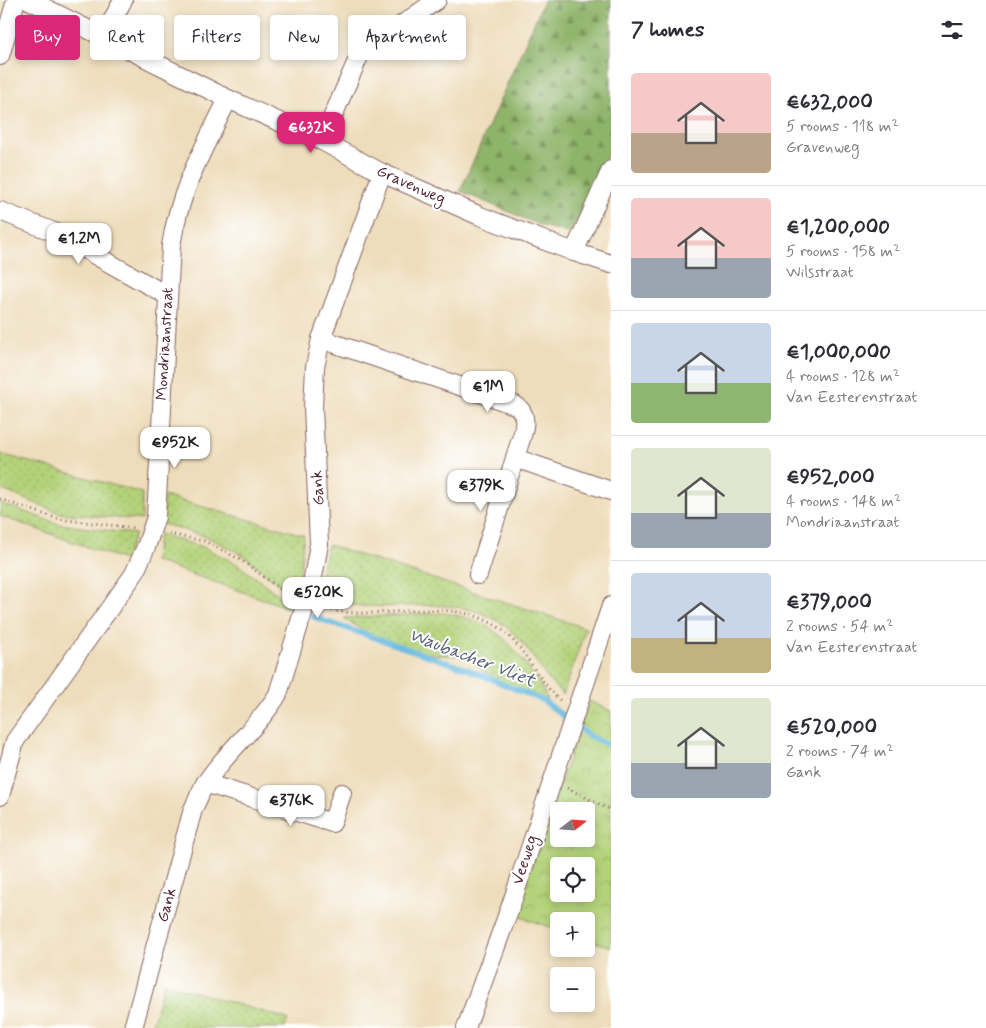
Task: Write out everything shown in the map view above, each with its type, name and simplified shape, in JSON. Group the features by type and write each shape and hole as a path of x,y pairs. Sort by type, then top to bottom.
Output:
{"street":[{"path":"0,56 16,0"},
{"name":"Gravenweg","path":"29,0 90,29"},
{"path":"115,15 123,0"},
{"path":"322,141 360,54 437,0"},
{"name":"Gravenweg","path":"152,60 228,98 322,141 382,173 480,216 611,264"},
{"name":"Mondriaanstraat","path":"0,796 8,740 134,574 152,530 156,517 171,246 185,185 228,98"},
{"path":"574,252 611,170"},
{"name":"Gank","path":"134,1028 194,809 205,783 269,708 278,694 312,583 319,544 313,407 315,368 321,339 382,173"},
{"path":"0,211 54,232 168,296"},
{"path":"321,339 515,405 521,409 525,419 478,575"},
{"path":"514,458 611,491"},
{"name":"Veeweg","path":"466,1028 510,908 550,783 611,606"},
{"path":"205,783 332,823 342,793"}],"path":[{"path":"550,783 570,790 611,810"}],"green space":[{"path":"544,0 611,0 611,147 579,219 568,233 542,226 460,191"},
{"path":"1,454 142,493 142,520 60,513 0,489"},
{"path":"164,496 304,535 299,583 295,597 243,555 207,537 163,524"},
{"path":"0,503 59,524 135,534 124,560 0,516"},
{"path":"159,534 203,547 237,564 291,604 289,608 154,561"},
{"path":"328,545 586,628 563,695 513,632 485,614 465,608 445,606 361,606 340,603 315,593"},
{"path":"443,613 459,616 484,625 504,639 539,682 547,702 504,685 481,669 467,655 451,656 418,652 387,642 357,627 344,618"},
{"path":"589,701 611,711 611,947 595,942 595,912 550,912 550,927 514,915 550,812 550,848 595,848 595,802 554,802"},
{"path":"164,983 288,1019 285,1028 151,1028"}],"waterway":[{"name":"Waubacher Vliet","path":"313,617 467,669 544,701 589,736 611,746"}]}
